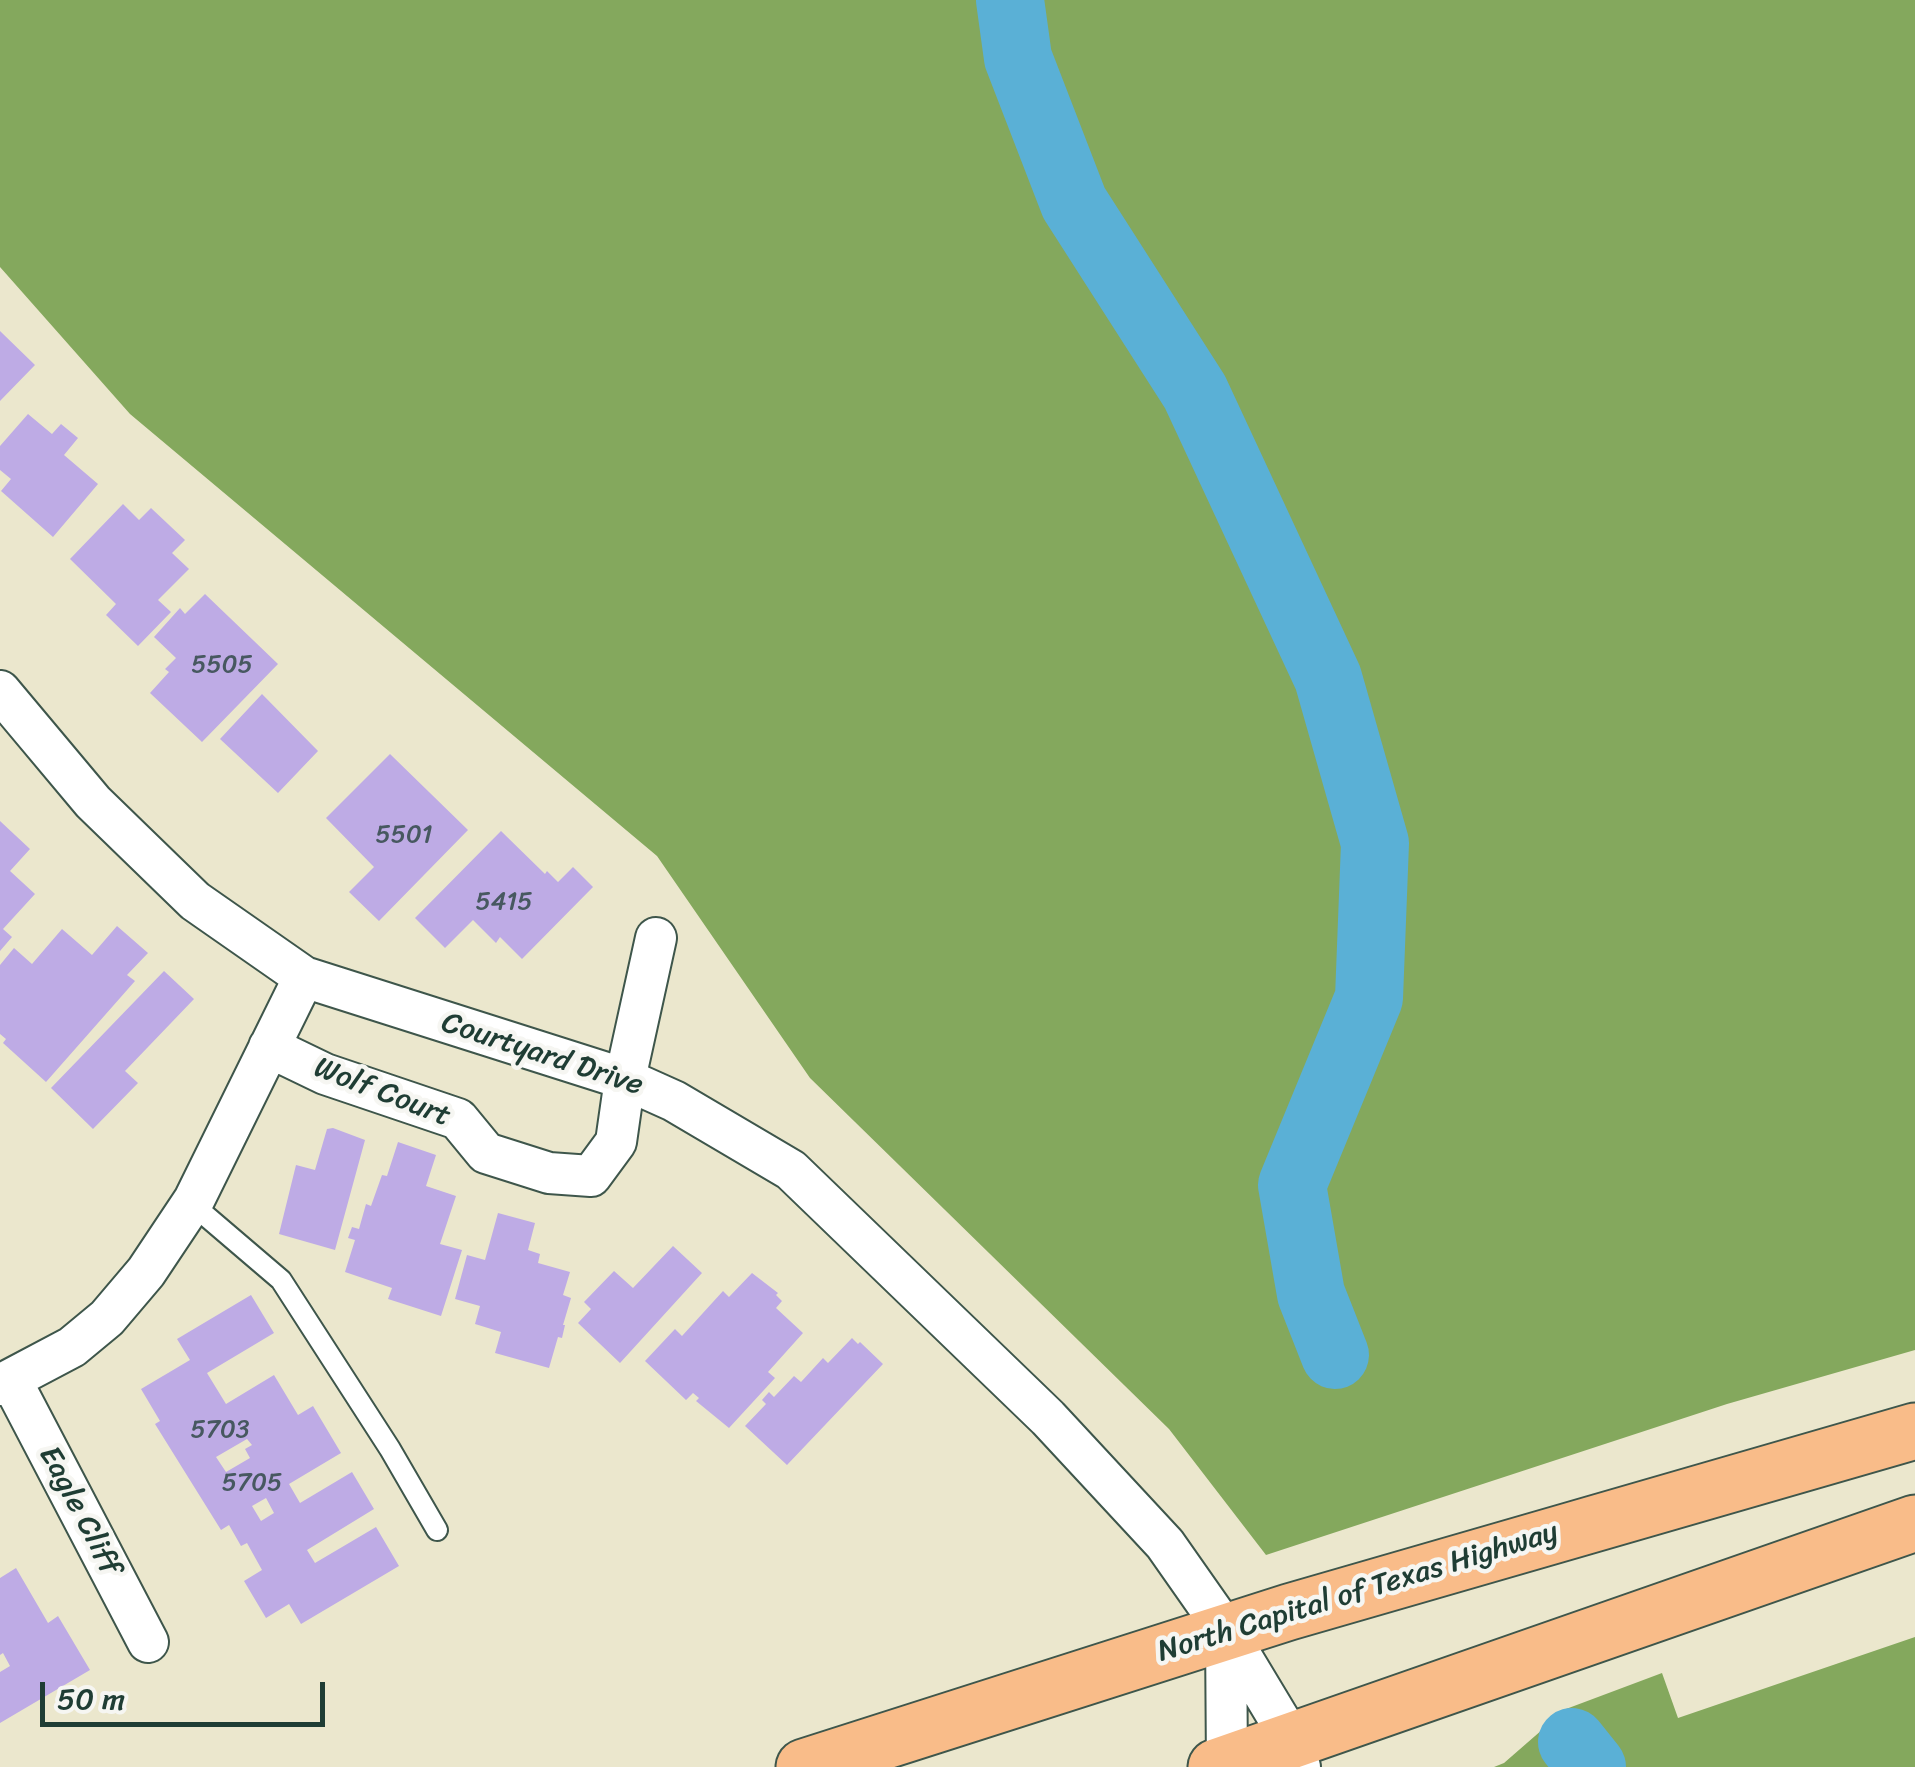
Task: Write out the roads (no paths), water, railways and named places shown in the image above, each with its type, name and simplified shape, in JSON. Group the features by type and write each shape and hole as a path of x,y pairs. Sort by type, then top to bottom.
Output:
{"highway":[{"name":"North Capital of Texas Highway","path":"804,1767 1226,1631 1915,1432"},
{"path":"1223,1766 1295,1753 1915,1523"}],"street":[{"name":"Courtyard Drive","path":"0,692 93,802 194,901 304,977 625,1078 688,1109 791,1170 1060,1431 1165,1544 1226,1631 1295,1753"},
{"name":"Wolf Court","path":"269,1047 325,1074 458,1119 486,1153 549,1173 591,1176 616,1142 625,1078 656,938"},
{"path":"6,1383 72,1347 107,1318 146,1272 192,1204 304,977"},
{"name":"Eagle Cliff","path":"6,1383 148,1642"},
{"path":"1223,1766 1226,1631"}],"lane":[{"path":"192,1204 281,1280 390,1449 436,1530"}],"waterway":[{"path":"1010,0 1018,58 1074,203 1195,392 1328,678 1375,843 1369,998 1292,1185 1311,1294 1335,1355"},
{"path":"1572,1742 1592,1767"}]}
